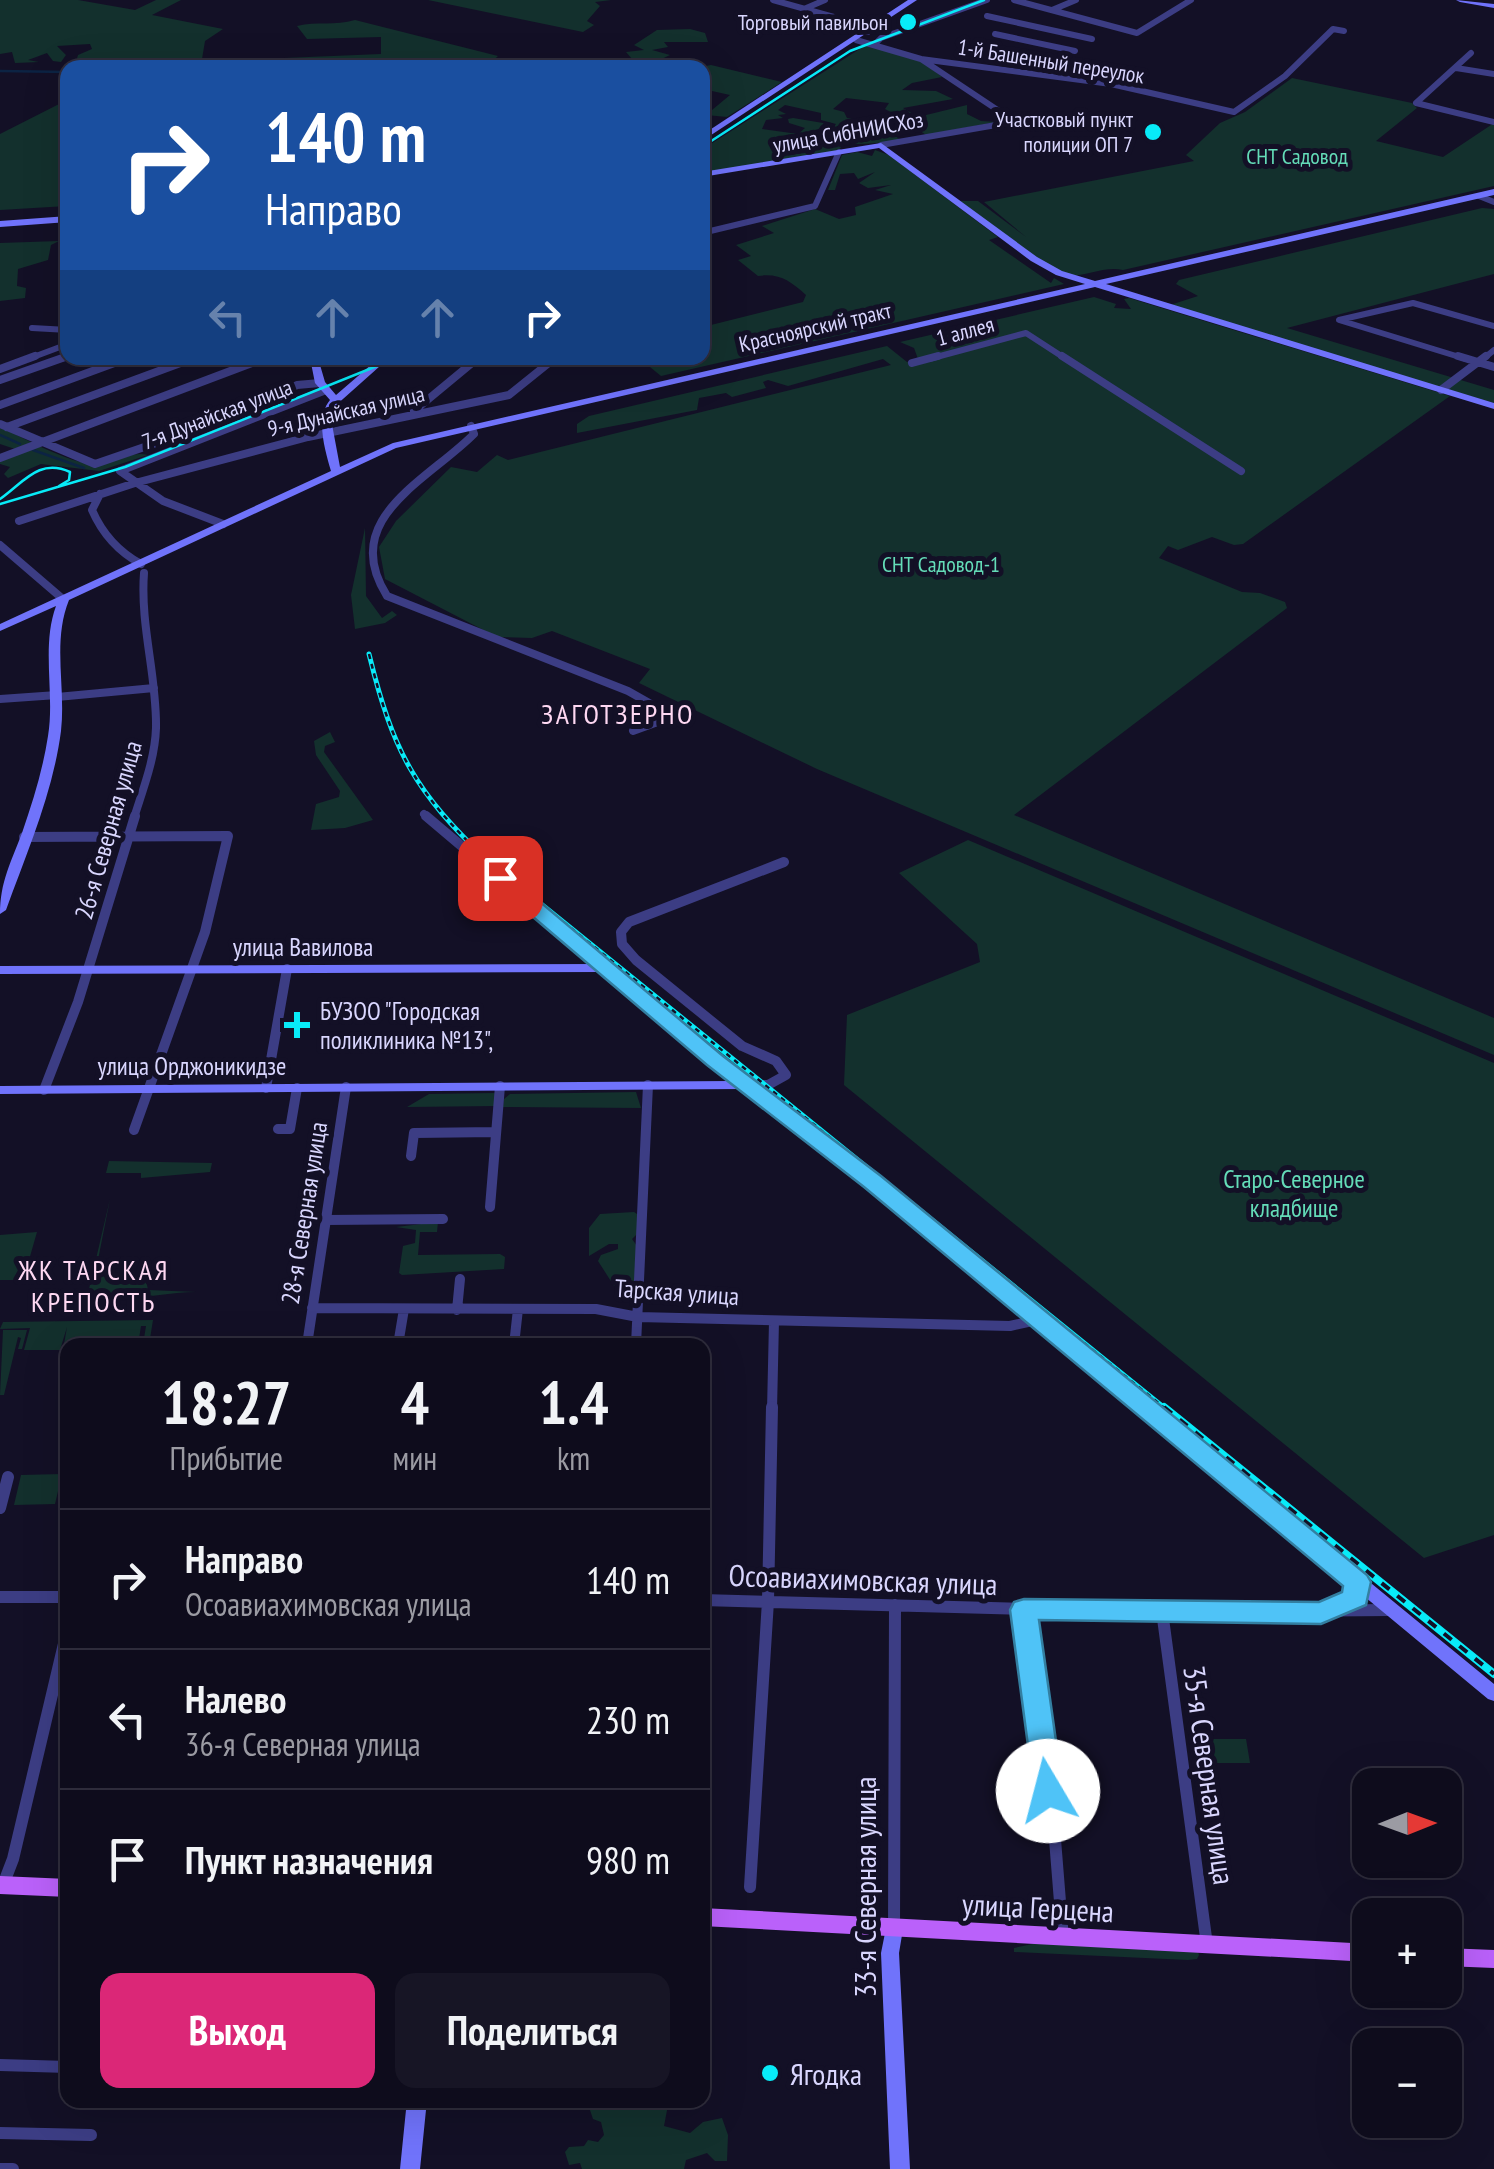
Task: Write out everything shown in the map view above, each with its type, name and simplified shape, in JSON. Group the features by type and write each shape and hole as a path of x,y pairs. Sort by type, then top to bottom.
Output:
{"main road":[{"path":"710,135 912,0"},
{"path":"1460,0 1494,6"},
{"path":"881,145 1034,260 1091,284 1494,406"},
{"name":"улица СибНИИСХоз","path":"710,174 881,145"},
{"name":"Красноярский тракт","path":"0,628 142,568 380,450 1494,192"},
{"path":"0,224 60,220"},
{"path":"317,365 326,391 335,469"},
{"path":"326,391 372,365"},
{"path":"332,448 344,455 380,450"},
{"path":"0,910 7,868 24,836 50,762 57,696 57,619 64,600"},
{"path":"606,968 745,1085 872,1181 1494,1694"},
{"name":"улица Вавилова","path":"0,970 606,968"},
{"name":"улица Орджоникидзе","path":"0,1090 745,1085"},
{"path":"1,1887 60,1888"},
{"name":"улица Герцена","path":"710,1918 1352,1952"},
{"name":"33-я Северная улица","path":"894,1929 890,1953 900,2169"},
{"path":"1462,1958 1494,1959"},
{"path":"410,2169 416,2108"}],"street":[{"path":"773,0 841,20 838,26 868,32"},
{"path":"803,10 825,0"},
{"path":"874,45 881,38 988,0"},
{"path":"1014,0 1137,33 1191,0"},
{"path":"1052,10 1076,0"},
{"path":"987,16 1092,39 1039,74"},
{"name":"1-й Башенный переулок","path":"921,59 1111,84 1234,112 1286,76 1333,29 1344,31"},
{"path":"995,34 1075,50"},
{"path":"856,40 921,59"},
{"path":"978,45 1056,62"},
{"path":"1471,53 1416,103 1494,122"},
{"name":"улица СибНИИСХоз","path":"881,145 1000,123 1000,111 921,59"},
{"path":"1456,68 1494,74"},
{"path":"710,231 814,206 838,152"},
{"path":"1478,196 1494,202"},
{"path":"1494,326 1414,303 1338,320 1494,366"},
{"path":"32,328 60,330"},
{"name":"1 аллея","path":"912,363 1026,333 1241,471"},
{"path":"0,369 60,347"},
{"path":"1440,390 1494,350"},
{"path":"0,380 60,359"},
{"path":"0,405 109,365"},
{"path":"3,425 174,365"},
{"path":"0,458 247,365"},
{"path":"413,412 470,365"},
{"name":"9-я Дунайская улица","path":"19,521 135,483 413,412 509,394 546,365"},
{"path":"3,425 95,464 172,441 249,411 297,385 326,391"},
{"name":"7-я Дунайская улица","path":"135,483 120,470 326,391"},
{"path":"471,426 474,434 376,526 368,555 378,586 387,596 628,691 665,712 662,722 632,731"},
{"path":"135,483 163,501 224,524"},
{"path":"100,494 92,510 94,519 122,554 142,568"},
{"path":"0,545 64,600"},
{"name":"26-я Северная улица","path":"44,1090 88,970 152,760 156,725 141,610 142,568"},
{"path":"0,699 154,688"},
{"path":"424,814 606,968"},
{"path":"24,836 228,836 205,932 134,1130"},
{"path":"745,1085 768,1085 786,1075 776,1061 742,1046 636,960 622,944 621,932 629,922 784,862"},
{"path":"266,1088 287,969"},
{"path":"490,1207 500,1086"},
{"path":"636,1338 648,1086"},
{"name":"28-я Северная улица","path":"308,1338 346,1087"},
{"path":"278,1129 290,1129 297,1088"},
{"path":"411,1156 414,1133 496,1132"},
{"path":"326,1220 443,1219"},
{"path":"457,1310 460,1280"},
{"name":"Тарская улица","path":"312,1308 596,1309 638,1317 1010,1326 1037,1320"},
{"path":"399,1338 404,1309"},
{"path":"515,1338 518,1309"},
{"path":"750,1887 768,1600 774,1321"},
{"path":"0,1508 8,1477"},
{"path":"1321,1613 1356,1598 1357,1582"},
{"path":"0,1596 60,1597"},
{"name":"Осоавиахимовская улица","path":"710,1600 1024,1610 1390,1610"},
{"name":"33-я Северная улица","path":"894,1929 895,1605"},
{"path":"1024,1610 1054,1827 1063,1938"},
{"name":"35-я Северная улица","path":"1162,1612 1206,1946"},
{"path":"1,1887 13,1859 60,1661"},
{"path":"0,2065 60,2067"},
{"path":"0,2133 90,2135"},
{"path":"0,2168 13,2169"}],"green space":[{"path":"0,0 78,0 135,10 156,0 181,0 152,15 223,29 205,41 202,59 206,60 77,60 78,55 92,49 90,44 57,46 66,55 60,62 53,61 47,53 28,60 39,62 15,63 12,52 0,54"},
{"path":"428,0 611,0 595,2 600,6 587,21 594,25 583,32"},
{"path":"355,20 498,56 494,60 235,60 381,54 381,37 307,39 297,26"},
{"path":"690,29 705,33 708,42 664,42 668,47 652,50 670,55 660,60 629,60 632,59 626,52 644,50 634,45 657,30"},
{"path":"866,45 923,61 942,77 912,83 902,90 936,91 953,99 903,108 915,115 904,115 904,119 885,109 889,103 846,98 833,109 844,112 847,118 883,125 900,140 832,143 841,147 838,151 710,172 710,145","holes":["785,105 821,113 821,120 836,124 827,136 811,131 826,127 823,123 793,118 788,119 789,123 805,128 798,134 762,129 766,120 783,118 778,115 786,114 778,110"]},
{"path":"710,65 782,82 727,117 710,115 730,95 710,91"},
{"name":"СНТ Садовод","path":"1292,78 1412,103 1417,108 1376,141 1443,157 1494,123 1494,186 1123,270 1071,276 1032,256 960,201 978,201 1026,237 984,202 1194,161 1186,155 1220,123 1245,112"},
{"path":"60,104 60,206 0,210 0,134"},
{"path":"967,105 967,114 981,121 996,122 926,135 908,122 920,122 914,118"},
{"path":"875,150 889,155 998,237 989,240 1051,283 1054,278 1064,284 710,365 710,325 803,302 806,295 779,277 758,276 738,260 751,256 736,245 774,233 762,226 815,209 839,219 856,215 855,207 893,194 875,190 891,185 868,188 859,183 875,172 858,179 854,173 840,174 835,190 828,190 842,155 857,152 872,156"},
{"path":"1482,208 1494,209 1494,274 1287,328 1494,390 1494,403 1167,306 1198,296 1176,284 1179,280"},
{"path":"59,241 51,245 48,260 18,269 17,286 26,288 25,298 0,301 0,243"},
{"name":"СНТ Садовод-1","path":"1094,297 1116,304 1114,308 1131,309 1124,299 1129,298 1450,396 1243,544 1212,537 1178,550 1168,546 1159,558 1242,592 1260,593 1285,602 1287,608 1014,815 1494,1018 1494,1055 817,769 639,683 650,669 552,631 532,638 497,637 385,579 379,547 396,521 451,467 477,472 497,455 508,460 891,365 883,359 788,386 768,380 763,382 766,388 732,397 726,393 699,398 697,410 577,433 577,424 589,416 887,346 907,362 918,359 914,348 900,342"},
{"path":"648,365 709,365 661,376"},
{"path":"0,427 87,463 148,455 99,471 41,464 8,478 4,474 10,467 0,464 0,459 18,450 0,444"},
{"path":"365,528 366,596 382,618 392,611 397,615 385,623 355,629 351,595"},
{"path":"330,732 335,742 325,746 324,752 373,820 345,828 311,830 316,804 339,797 340,791 316,755 314,741"},
{"name":"Старо-Северное кладбище","path":"968,840 1494,1063 1494,1535 1424,1558 844,1085 847,1015 980,962 977,944 899,873"},
{"path":"636,1092 641,1108 503,1107 510,1094"},
{"path":"497,1093 496,1106 407,1107 429,1094"},
{"path":"109,1161 212,1163 210,1172 141,1178 141,1173 106,1173"},
{"path":"110,1199 95,1275 145,1275 148,1290 196,1292 133,1298 124,1298 119,1293 80,1297 89,1289"},
{"path":"634,1212 640,1216 638,1233 632,1239 637,1246 634,1287 614,1286 598,1261 601,1255 618,1249 618,1244 609,1244 589,1256 589,1228 600,1214"},
{"path":"438,1222 437,1232 420,1232 418,1255 500,1254 505,1257 504,1269 399,1273 403,1246 415,1243 416,1230 396,1227"},
{"path":"37,1232 27,1267 20,1268 17,1280 0,1280 0,1235"},
{"path":"153,1320 150,1338 144,1338 146,1326 141,1326 139,1338 65,1338 67,1327 64,1338 60,1338 60,1350 24,1350 30,1328 0,1329 3,1322"},
{"path":"3,1330 27,1330 22,1349 18,1349 18,1337 4,1395 0,1395"},
{"path":"60,1474 55,1504 14,1505 21,1475"},
{"path":"1201,1739 1246,1739 1250,1763 1204,1763"},
{"path":"1037,1943 1199,1955 1188,1960 1014,1952 1014,1948"},
{"path":"667,2108 664,2126 690,2133 703,2122 722,2118 728,2135 727,2161 715,2161 707,2153 686,2160 684,2169 582,2169 580,2163 569,2165 565,2152 569,2147 584,2146 588,2140 598,2142 604,2135 601,2122 593,2119 590,2110"}],"waterway":[{"path":"0,71 60,72"},
{"path":"0,435 20,444"},
{"path":"33,450 84,468"}],"tram line":[{"path":"710,142 850,51 984,0"},
{"path":"0,504 125,467 380,365"},
{"path":"0,499 32,474 49,468 70,472 69,480 59,486"}],"railway":[{"path":"369,654 387,718 410,768 442,813 488,861 1167,1410"},
{"path":"1164,1407 1494,1674"}],"place":[{"name":"Торговый павильон","path":"908,22"},
{"name":"Участковый пункт полиции ОП 7","path":"1153,132"},
{"name":"БУЗОО \"Городская поликлиника №13\",","path":"297,1025"},
{"name":"Ягодка","path":"770,2073"}],"district":[{"name":"ЗАГОТЗЕРНО","path":"618,713"},
{"name":"ЖК ТАРСКАЯ КРЕПОСТЬ","path":"94,1285"}],"route":[{"path":"500,878 745,1085 778,1106 872,1181 1357,1582 1356,1598 1321,1613 1024,1610 1048,1791"}]}
